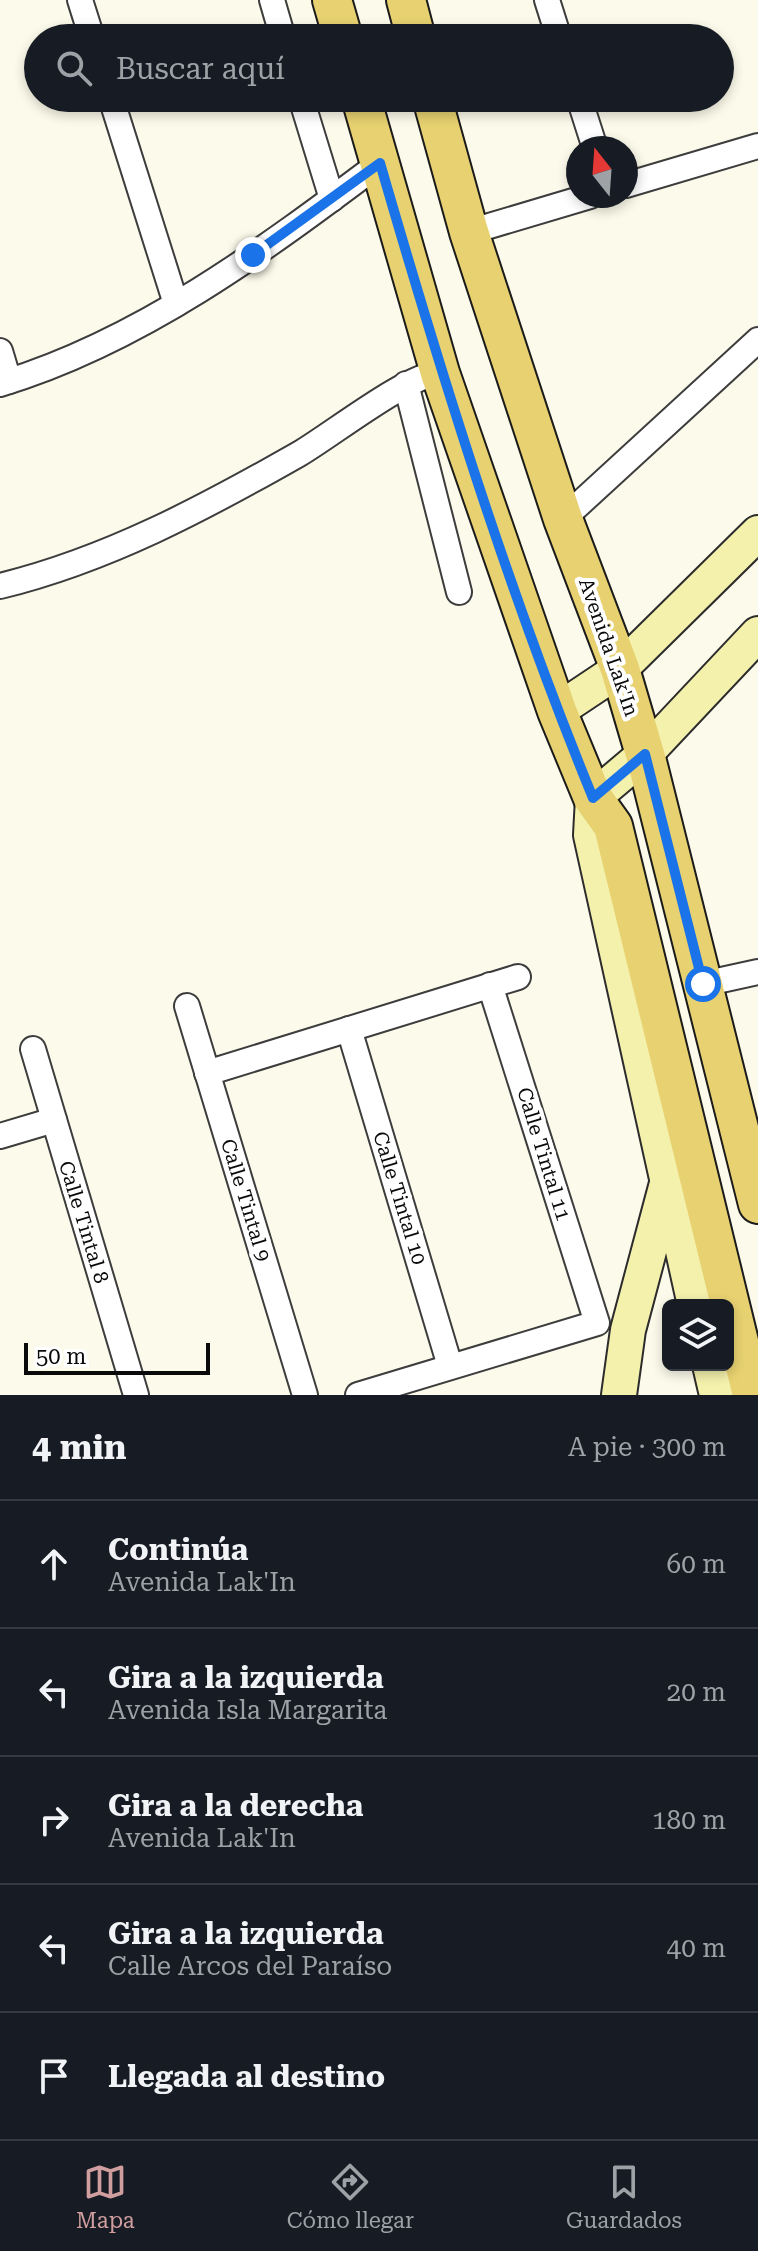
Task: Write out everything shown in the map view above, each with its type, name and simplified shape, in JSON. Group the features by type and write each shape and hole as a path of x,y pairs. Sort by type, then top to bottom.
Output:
{"main road":[{"path":"332,0 339,24"},
{"path":"406,0 412,24"},
{"path":"365,112 380,163 423,379 593,798 613,826 737,1356 752,1395"},
{"name":"Avenida Lak'In","path":"436,112 469,232 563,519 620,669 645,754 758,1204"}],"street":[{"path":"80,0 88,24"},
{"path":"272,0 279,24"},
{"path":"547,0 555,24"},
{"path":"115,112 176,304"},
{"path":"305,112 332,199"},
{"path":"583,112 591,136"},
{"path":"638,181 758,146"},
{"path":"0,351 5,383 96,345 176,304 380,163"},
{"path":"469,232 566,203"},
{"path":"563,519 758,340"},
{"path":"0,586 35,578 127,543 192,513 302,452 423,379 459,592"},
{"path":"557,711 620,669 758,533"},
{"path":"694,1299 666,1187 591,835 593,798 645,754 758,634"},
{"path":"703,984 758,972"},
{"path":"207,1073 518,977"},
{"name":"Calle Tintal 11","path":"450,1366 597,1323 490,985"},
{"name":"Calle Tintal 9","path":"187,1006 305,1395"},
{"name":"Calle Tintal 10","path":"349,1029 450,1366"},
{"name":"Calle Tintal 8","path":"33,1049 136,1395"},
{"path":"0,1136 54,1120"},
{"path":"619,1395 628,1330 666,1187"},
{"path":"717,1395 737,1356"},
{"path":"358,1395 450,1366"}],"route":[{"path":"253,255 380,163 440,373 557,711 593,798 645,754 703,984"}]}
